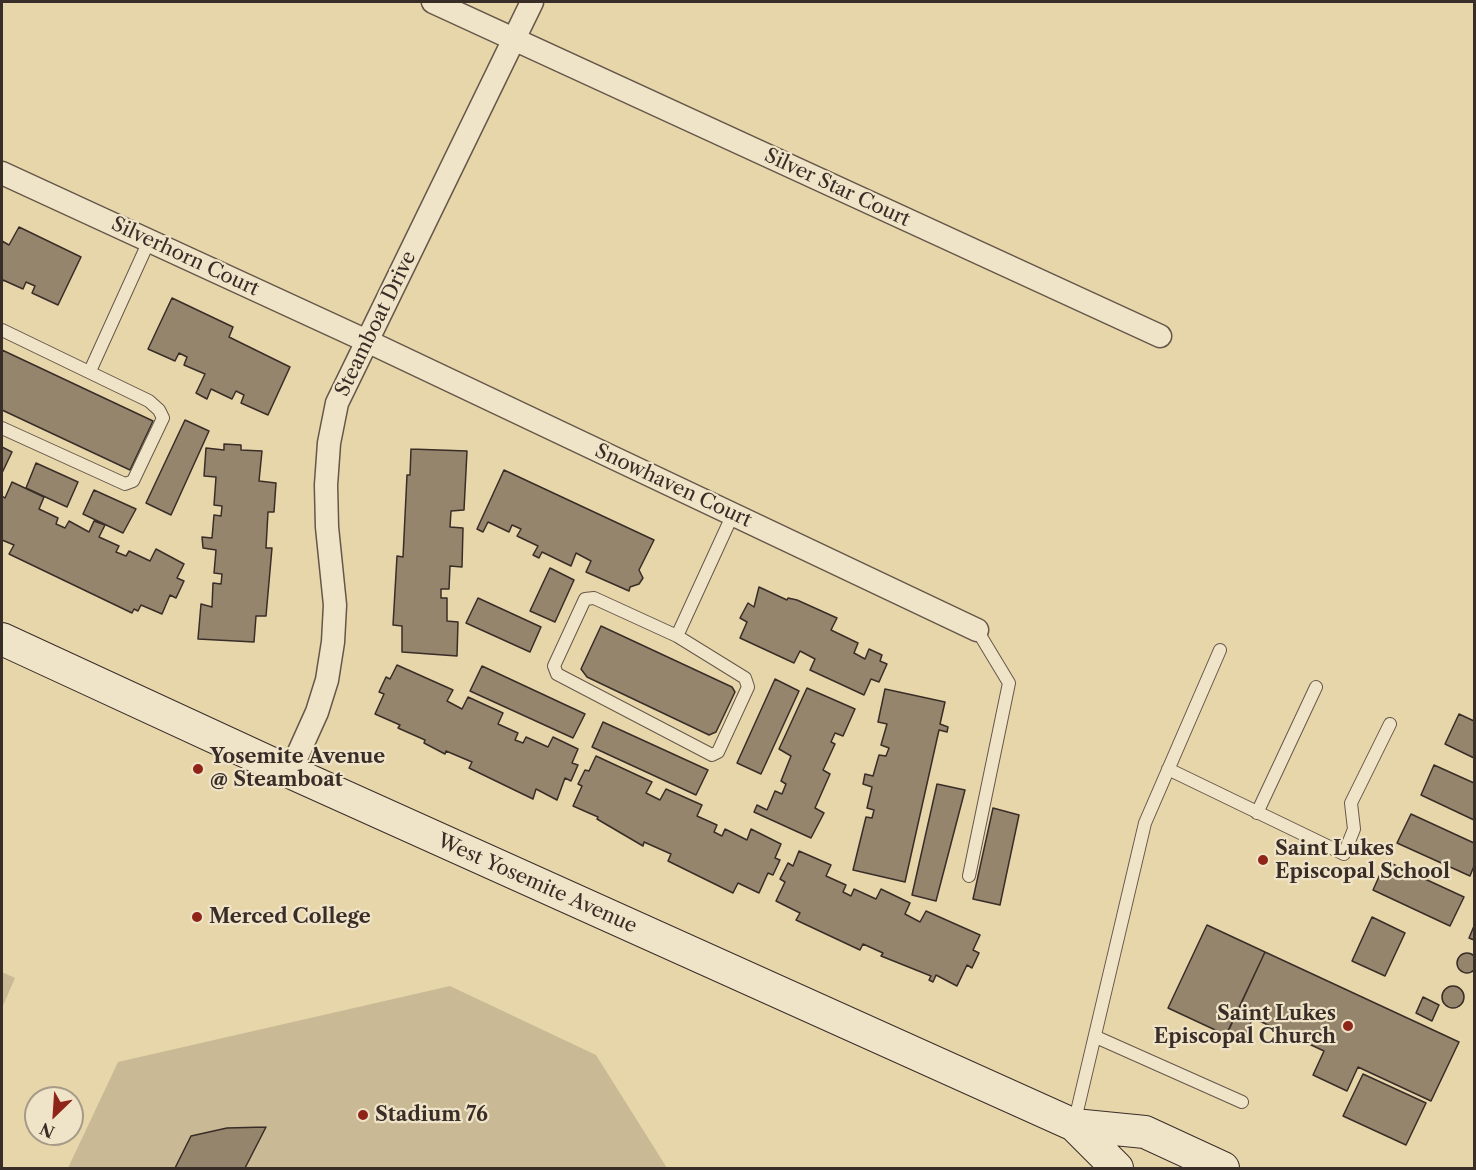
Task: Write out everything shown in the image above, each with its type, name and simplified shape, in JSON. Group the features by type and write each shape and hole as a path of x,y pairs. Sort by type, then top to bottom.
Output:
{"main road":[{"name":"West Yosemite Avenue","path":"2,639 290,772 1074,1125 1145,1132 1223,1168"},
{"name":"West Yosemite Avenue","path":"1074,1125 1118,1168"}],"street":[{"name":"Silver Star Court","path":"433,2 1160,336"},
{"name":"Steamboat Drive","path":"290,772 327,680 333,642 336,605 326,496 329,443 337,403 352,370 369,342 532,2"},
{"name":"Silverhorn Court","path":"2,173 369,342"},
{"name":"Snowhaven Court","path":"369,342 977,630"}],"lane":[{"path":"90,371 149,241"},
{"path":"2,330 148,401 159,410 163,418 134,481 125,484 2,428"},
{"path":"677,636 733,514"},
{"path":"585,598 594,598 677,636 745,678 748,687 718,752 712,755 557,674 554,666 585,598"},
{"path":"969,876 1009,683 977,630"},
{"path":"1074,1125 1145,823 1220,650"},
{"path":"1257,813 1316,687"},
{"path":"1168,769 1344,854 1354,829 1351,803 1390,724"},
{"path":"1096,1037 1242,1102"}],"shaded area":[{"path":"2,972 15,978 2,1008"},
{"name":"Stadium 76","path":"450,986 596,1055 667,1168 68,1168 78,1146 84,1146 84,1134 118,1062"}],"building":[{"path":"19,227 81,257 58,305 32,293 35,286 26,282 23,289 3,280 2,283 2,241 9,245"},
{"path":"172,298 233,327 229,337 290,367 268,415 241,403 244,395 236,391 232,399 211,389 207,399 196,393 205,374 184,365 187,357 179,353 175,361 148,349"},
{"path":"2,350 153,421 130,470 2,410"},
{"path":"185,420 209,431 171,515 146,503"},
{"path":"224,444 241,445 241,450 262,451 259,481 276,483 274,512 268,512 266,548 272,548 266,616 256,616 254,642 198,639 201,604 212,607 213,583 221,584 222,574 214,573 216,550 203,548 202,537 212,538 214,515 221,516 222,506 214,505 216,477 204,476 206,448 224,450"},
{"path":"2,447 12,452 2,473"},
{"path":"411,449 467,451 464,510 451,511 450,527 463,528 462,567 450,566 449,589 441,589 441,598 447,598 447,621 458,622 457,656 402,652 402,626 393,625 397,556 403,557 407,475 410,475"},
{"path":"36,463 78,482 67,507 26,488"},
{"path":"504,470 654,540 639,570 643,578 639,584 630,587 629,591 586,572 591,561 576,553 571,566 542,552 539,558 533,555 538,546 517,536 521,529 512,525 509,532 488,522 483,532 477,529"},
{"path":"12,482 44,497 39,509 58,518 56,524 65,528 69,521 89,532 94,521 105,525 99,537 119,546 116,552 126,556 129,551 150,561 156,549 184,564 177,578 184,581 176,598 170,595 162,614 141,605 138,611 134,609 132,613 9,554 14,545 2,540 2,496 5,498"},
{"path":"94,490 136,509 123,533 83,514"},
{"path":"550,568 574,580 555,622 530,611"},
{"path":"759,587 787,600 788,598 797,600 837,618 831,630 858,643 854,653 865,659 869,649 882,655 880,661 887,664 879,682 871,679 864,695 810,670 815,659 800,651 794,663 740,638 747,622 740,618 748,603 754,607"},
{"path":"478,598 541,627 530,652 466,623"},
{"path":"601,626 732,687 735,692 716,732 709,735 587,677 581,669"},
{"path":"397,665 453,690 447,701 462,709 468,697 503,713 498,724 518,733 515,740 523,743 526,737 548,747 553,737 578,749 572,763 578,765 571,781 565,778 557,800 536,789 533,799 469,768 472,762 446,751 445,754 424,743 425,740 398,728 400,725 375,714 384,694 379,692 386,677 390,679"},
{"path":"482,666 585,714 573,738 470,691"},
{"path":"775,679 799,691 761,774 737,763"},
{"path":"807,688 855,709 843,736 835,733 831,742 835,744 823,770 830,774 815,808 824,813 811,838 754,812 757,805 767,810 775,791 782,794 786,784 781,781 791,756 779,749"},
{"path":"885,689 945,702 940,724 948,727 947,732 939,730 905,882 853,870 866,817 872,818 874,810 867,808 872,787 863,784 865,774 873,776 879,755 886,756 889,748 881,745 887,724 878,722"},
{"path":"1459,714 1474,721 1474,758 1445,744"},
{"path":"603,722 708,770 696,795 592,747"},
{"path":"596,756 652,782 646,793 660,800 666,789 702,805 697,816 717,825 714,832 722,836 725,829 747,840 751,829 781,844 775,858 780,860 773,875 768,873 759,893 738,883 733,893 668,861 671,854 644,842 643,846 597,819 598,817 573,806 582,786 578,784 585,770 589,771"},
{"path":"1434,765 1474,783 1474,820 1421,795"},
{"path":"937,784 965,790 936,901 912,895"},
{"path":"993,808 1019,815 1000,905 973,899"},
{"path":"1411,814 1474,843 1474,866 1470,876 1397,843"},
{"path":"799,851 831,865 826,876 846,885 843,892 851,896 854,889 876,899 881,889 910,903 905,914 920,922 926,911 980,935 973,950 979,953 972,968 967,965 957,986 936,975 933,982 929,980 931,976 881,956 883,953 863,944 860,950 796,920 800,913 776,901 785,882 780,879 788,863 793,866"},
{"path":"1386,861 1464,897 1450,926 1373,890"},
{"path":"1372,917 1405,933 1385,976 1352,961"},
{"path":"1207,925 1265,952 1226,1035 1168,1008"},
{"path":"1474,926 1474,940 1469,938"},
{"name":"Saint Lukes Episcopal Church","path":"1265,952 1459,1042 1431,1101 1358,1067 1347,1091 1313,1075 1324,1051 1253,1018 1242,1042 1227,1034"},
{"path":"1467,953 1474,956 1477,963 1474,970 1467,973 1460,970 1457,963 1460,956"},
{"path":"1453,986 1461,989 1464,997 1461,1005 1453,1008 1445,1005 1442,997 1445,989"},
{"path":"1423,997 1439,1005 1432,1021 1416,1013"},
{"path":"1363,1074 1426,1103 1406,1145 1343,1116"},
{"path":"266,1127 245,1168 175,1168 191,1136 227,1128"}],"place":[{"name":"Yosemite Avenue @ Steamboat","path":"198,769"},
{"name":"Saint Lukes Episcopal School","path":"1263,860"},
{"name":"Merced College","path":"197,917"},
{"name":"Saint Lukes Episcopal Church","path":"1348,1026"},
{"name":"Stadium 76","path":"363,1115"}]}
